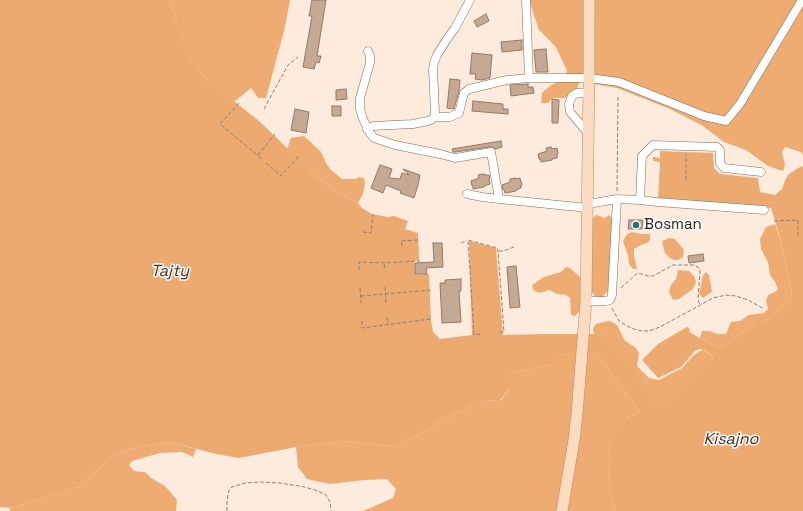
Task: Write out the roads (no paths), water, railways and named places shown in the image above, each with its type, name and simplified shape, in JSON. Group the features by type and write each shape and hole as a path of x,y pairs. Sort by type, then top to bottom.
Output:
{"main road":[{"path":"562,511 574,440 582,362 586,301 589,0"}],"street":[{"path":"434,117 434,63 437,55 455,28 470,0"},
{"path":"526,0 529,78"},
{"path":"367,129 374,126 413,124 428,121 434,117 450,117 459,113 464,93 469,89 507,80 529,78 589,78 619,82 704,116 726,121 740,104 802,0"},
{"path":"368,51 370,63 360,98 360,109 367,129 374,138 395,145 455,158 491,152 498,199"},
{"path":"588,95 584,93 577,93 572,96 569,104 570,112 588,133"},
{"path":"640,200 642,156 653,145 717,147 720,150 720,163 724,168 761,172"},
{"path":"467,194 482,198 588,206 594,203 617,199 764,210"},
{"path":"586,301 606,301 610,300 612,295 617,199"}],"water":[{"name":"Tajty","path":"0,0 169,0 191,61 206,79 259,121 315,175 333,190 358,203 362,208 372,214 387,217 394,216 408,221 405,229 418,233 419,260 414,261 415,275 429,274 431,321 433,332 440,339 472,335 469,241 496,248 503,335 604,335 610,339 660,409 714,357 704,350 699,349 695,351 681,367 658,378 642,360 658,344 687,327 690,329 689,331 691,333 719,349 756,323 763,323 790,301 792,293 781,241 771,208 658,200 660,162 653,161 653,157 660,158 660,151 713,153 714,168 720,174 758,178 760,192 775,195 782,189 788,175 803,166 803,511 616,511 609,487 610,459 614,433 624,419 640,412 600,358 593,353 571,353 558,356 553,364 510,373 510,388 500,400 483,401 440,421 419,435 393,446 344,441 296,447 239,458 216,454 171,442 142,446 115,454 79,487 11,508 0,507"}],"place":[{"name":"Bosman","path":"636,225"}],"water label":[{"name":"Kisajno","path":"731,440"}]}
